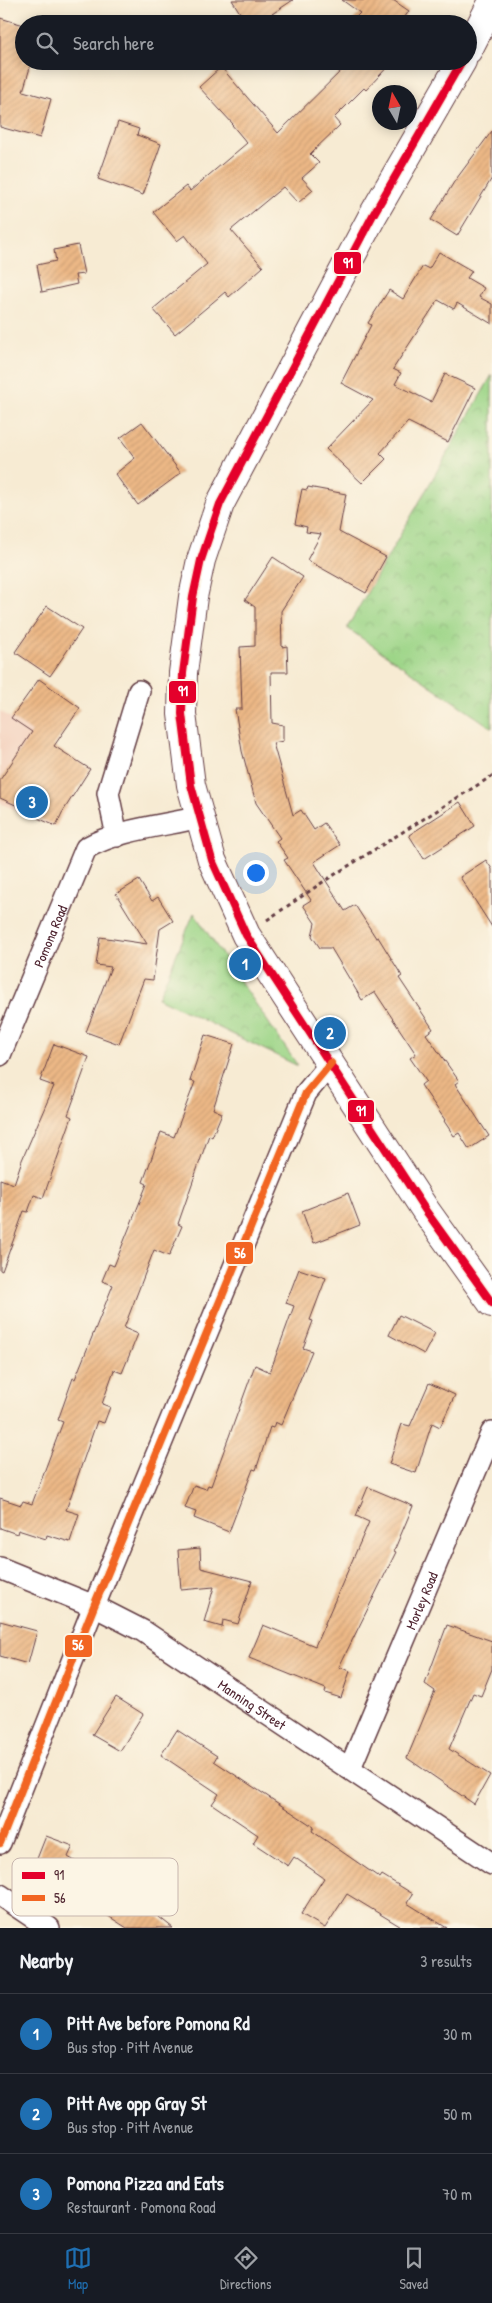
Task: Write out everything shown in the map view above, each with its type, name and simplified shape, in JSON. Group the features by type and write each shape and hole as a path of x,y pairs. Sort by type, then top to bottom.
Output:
{"street":[{"path":"477,32 492,3"},
{"path":"457,70 376,210 220,504 201,560 193,597 183,674 182,714 191,785 212,860 246,935 426,1211 492,1303"},
{"path":"117,836 108,793 139,691"},
{"name":"Pomona Road","path":"0,1055 81,856 86,848 98,841 200,817"},
{"path":"0,1844 94,1606 306,1093 331,1063"},
{"name":"Morley Road","path":"350,1768 492,1432"},
{"name":"Manning Street","path":"0,1568 94,1606 143,1631 492,1864"},
{"path":"0,1895 12,1903"},
{"path":"31,1916 49,1928"}],"path":[{"path":"246,935 326,880 492,776"}],"shaded area":[{"path":"0,711 88,768 56,827 0,803"}],"green space":[{"path":"492,375 492,728 347,628"},
{"path":"194,913 298,1066 158,998"}],"building":[{"path":"232,0 293,0 270,15 241,15"},
{"path":"342,0 393,0 409,11 406,15 358,15 360,13"},
{"path":"0,18 15,22 15,70 29,70 23,91 51,99 40,138 0,127"},
{"path":"218,70 224,70 278,133 342,70 385,70 366,90 364,88 334,118 340,125 310,154 319,163 302,178 313,190 298,203 283,187 231,230 263,267 229,297 225,292 175,334 153,309 207,264 185,235 177,241 153,212 186,186 190,191 247,143 233,124 199,87"},
{"path":"118,122 139,129 137,135 161,144 143,195 98,179"},
{"path":"492,131 492,178 457,236 431,220 454,182"},
{"path":"78,245 84,274 75,275 77,284 42,292 37,265 56,261 54,250"},
{"path":"439,252 472,271 467,278 484,288 479,297 492,304 492,324 457,303 454,309 438,300 393,369 401,373 395,384 431,402 445,374 475,388 448,442 408,422 380,453 386,459 362,483 326,449 373,400 341,383 371,325 368,323 389,290 403,299 423,266 429,269"},
{"path":"142,422 181,473 138,505 115,474 135,458 120,438"},
{"path":"308,487 346,494 339,532 386,557 366,593 307,560 321,534 306,532 307,527 295,524 302,489 307,490"},
{"path":"273,557 303,577 281,611 282,647 287,646 288,672 271,672 272,723 283,725 283,741 273,743 293,815 301,810 314,830 324,823 340,845 314,862 345,911 355,905 376,938 378,937 402,976 399,978 433,1029 426,1034 459,1081 455,1084 489,1136 469,1149 459,1133 454,1136 421,1085 426,1081 410,1058 416,1054 375,992 362,1000 331,948 320,948 312,936 315,923 303,905 311,900 284,860 288,858 276,841 280,838 256,803 242,751 235,709 242,709 240,647 255,646 255,607 245,600"},
{"path":"47,606 82,629 50,676 15,652"},
{"path":"39,679 80,708 54,746 90,769 62,813 56,826 19,810 20,807 0,798 0,780 32,732 11,718"},
{"path":"460,802 475,826 424,859 409,835"},
{"path":"486,860 492,869 492,927 460,877"},
{"path":"139,880 152,901 158,897 173,921 160,929 153,980 144,979 119,1044 86,1032 111,967 96,965 100,937 147,944 116,894"},
{"path":"205,1035 234,1044 213,1109 222,1113 212,1137 209,1135 178,1224 182,1226 169,1256 154,1250 124,1328 138,1334 122,1373 114,1370 102,1404 110,1407 104,1423 97,1421 66,1510 79,1514 70,1542 47,1535 46,1539 18,1530 17,1534 0,1528 0,1498 21,1505 23,1501 32,1504 63,1422 58,1420 73,1378 75,1379 113,1285 102,1281 109,1264 114,1266 147,1184 143,1182 161,1132 174,1137 195,1082 190,1081"},
{"path":"54,1044 89,1057 68,1115 72,1117 43,1198 34,1195 28,1212 24,1211 2,1271 0,1270 0,1179 14,1184 22,1160 54,1086 40,1081"},
{"path":"348,1193 360,1225 314,1243 302,1211"},
{"path":"299,1269 326,1278 310,1320 313,1321 303,1348 312,1351 281,1425 275,1422 273,1428 270,1427 256,1470 253,1469 229,1532 194,1518 196,1512 185,1508 194,1485 206,1489 208,1485 211,1486 255,1365 270,1372 294,1306 286,1303"},
{"path":"399,1315 435,1333 424,1354 389,1335"},
{"path":"429,1383 455,1395 440,1427 432,1423 416,1473 389,1464 402,1424 410,1426"},
{"path":"368,1487 413,1506 394,1551 396,1552 339,1667 350,1671 341,1698 325,1693 326,1689 249,1658 263,1625 315,1646 369,1522 356,1516"},
{"path":"200,1548 201,1568 252,1581 238,1624 223,1620 222,1627 204,1622 214,1587 181,1590 178,1550"},
{"path":"0,1621 37,1631 28,1664 0,1656"},
{"path":"447,1625 492,1641 492,1669 481,1696 473,1693 449,1749 490,1775 474,1804 407,1758 435,1691 425,1684"},
{"path":"116,1697 143,1714 120,1751 92,1735"},
{"path":"177,1730 217,1756 214,1761 314,1827 312,1831 380,1878 382,1875 413,1894 407,1903 447,1928 403,1928 347,1894 325,1928 301,1914 324,1878 294,1857 288,1866 253,1843 258,1835 212,1804 219,1794 161,1755"},
{"path":"46,1836 73,1846 68,1857 70,1858 37,1858"},
{"path":"108,1916 158,1916 173,1928 127,1928"}],"transit line":[{"name":"91","path":"457,70 373,215 220,504 201,560 193,597 183,673 182,714 191,785 212,860 246,935 426,1211 492,1303"},
{"name":"56","path":"0,1843 94,1606 306,1093 331,1063"}],"place":[{"name":"Pomona Pizza and Eats","path":"32,802"},
{"name":"Pitt Ave before Pomona Rd","path":"245,964"},
{"name":"Pitt Ave opp Gray St","path":"330,1033"}]}
